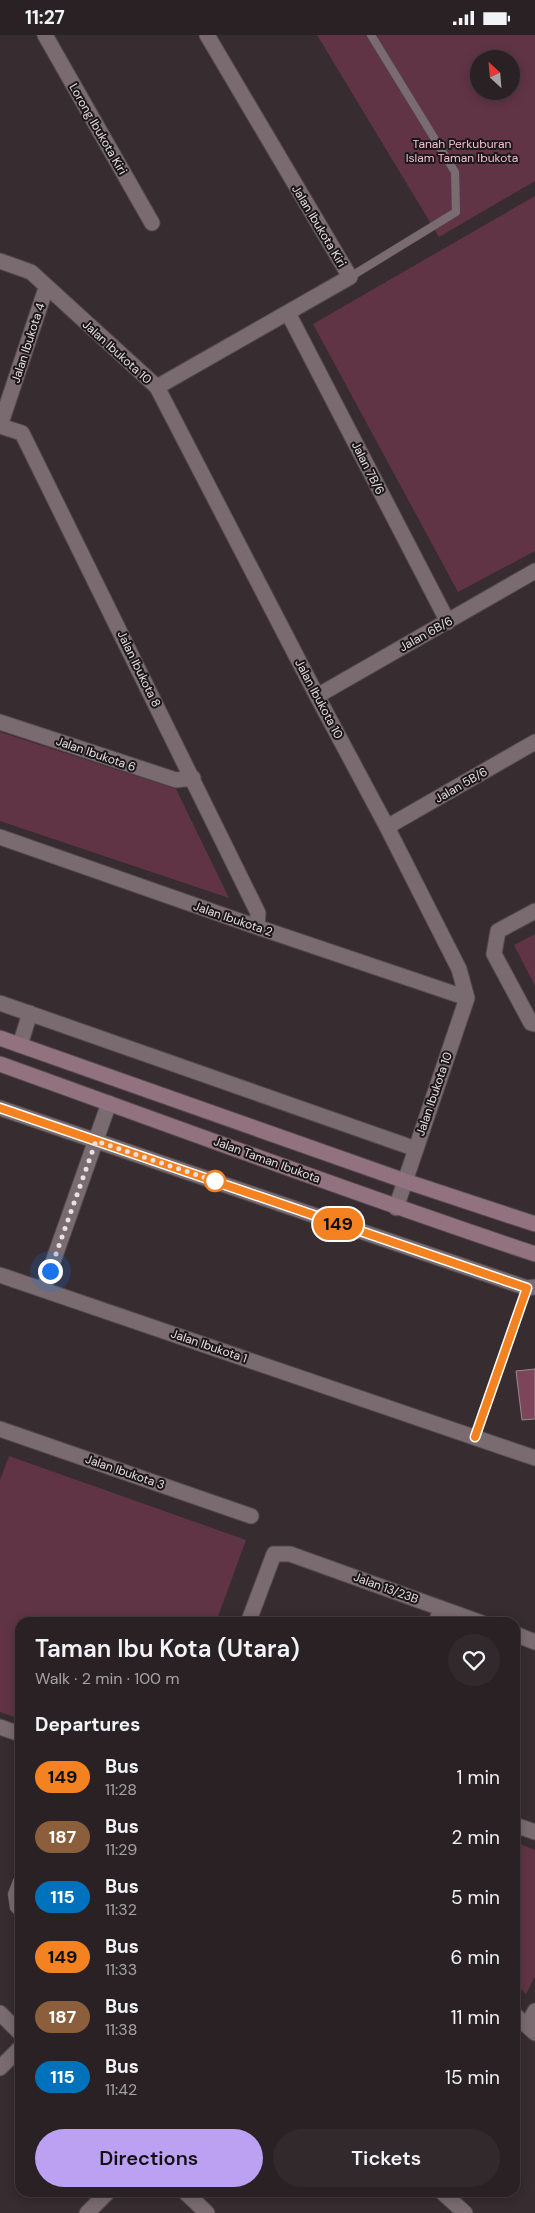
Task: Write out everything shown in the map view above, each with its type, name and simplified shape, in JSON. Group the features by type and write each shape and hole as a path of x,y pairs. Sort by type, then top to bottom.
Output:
{"main road":[{"name":"Jalan Taman Ibukota","path":"0,1038 405,1181 535,1224"},
{"name":"Jalan Taman Ibukota","path":"0,1065 396,1208 535,1253"}],"street":[{"name":"Lorong Ibukota Kiri","path":"45,35 152,223"},
{"name":"Jalan Ibukota Kiri","path":"157,387 350,277 207,35"},
{"name":"Jalan Ibukota 10","path":"0,261 31,272 46,288 157,387 317,696 388,827 459,969 467,998 396,1208"},
{"name":"Jalan Ibukota 4","path":"0,426 46,288"},
{"name":"Jalan 7B/6","path":"288,313 448,622"},
{"name":"Jalan Ibukota 8","path":"0,426 22,433 258,913 257,927"},
{"name":"Jalan 6B/6","path":"317,696 535,571"},
{"name":"Jalan Ibukota 6","path":"0,721 176,781 193,778"},
{"name":"Jalan 5B/6","path":"388,827 535,742"},
{"name":"Jalan Ibukota 2","path":"0,837 467,998"},
{"path":"535,911 498,931 494,954 531,1023 535,1024"},
{"path":"0,1003 416,1149"},
{"path":"20,1045 30,1013"},
{"path":"43,1290 109,1103"},
{"path":"0,1108 531,1288"},
{"name":"Jalan Ibukota 1","path":"0,1275 535,1458"},
{"name":"Jalan Ibukota 3","path":"1,1432 251,1516"},
{"name":"Jalan 13/23B","path":"250,1617 274,1554 290,1554 466,1617"},
{"path":"438,1617 441,1608"},
{"path":"520,1637 535,1642"},
{"path":"0,1727 15,1732"},
{"path":"520,1827 535,1832"},
{"path":"520,2019 531,2029 535,2011"},
{"path":"0,2013 15,2028"},
{"path":"0,2069 15,2053"},
{"path":"87,2213 103,2197"},
{"path":"190,2197 207,2213"},
{"path":"447,2197 465,2213"}],"lane":[{"path":"350,277 456,212 455,172 371,35"},
{"path":"475,1437 531,1288"},
{"path":"15,1886 12,1894 15,1909"}],"green space":[{"name":"Tanah Perkuburan Islam Taman Ibukota","path":"317,35 535,35 535,181 439,237"},
{"path":"535,196 535,551 458,592 313,324"},
{"path":"0,732 176,789 229,898 0,821"},
{"path":"535,934 535,986 514,945"},
{"path":"9,1456 246,1540 218,1617 15,1617 15,1717 0,1712 0,1480"},
{"path":"520,1844 535,1850 535,1976 526,1994 520,1988"}],"building":[{"path":"535,1369 535,1419 522,1420 516,1371"}],"bus line":[{"name":"149","path":"0,1108 527,1288 475,1437"}],"route":[{"path":"50,1271 96,1141 215,1181"}]}
